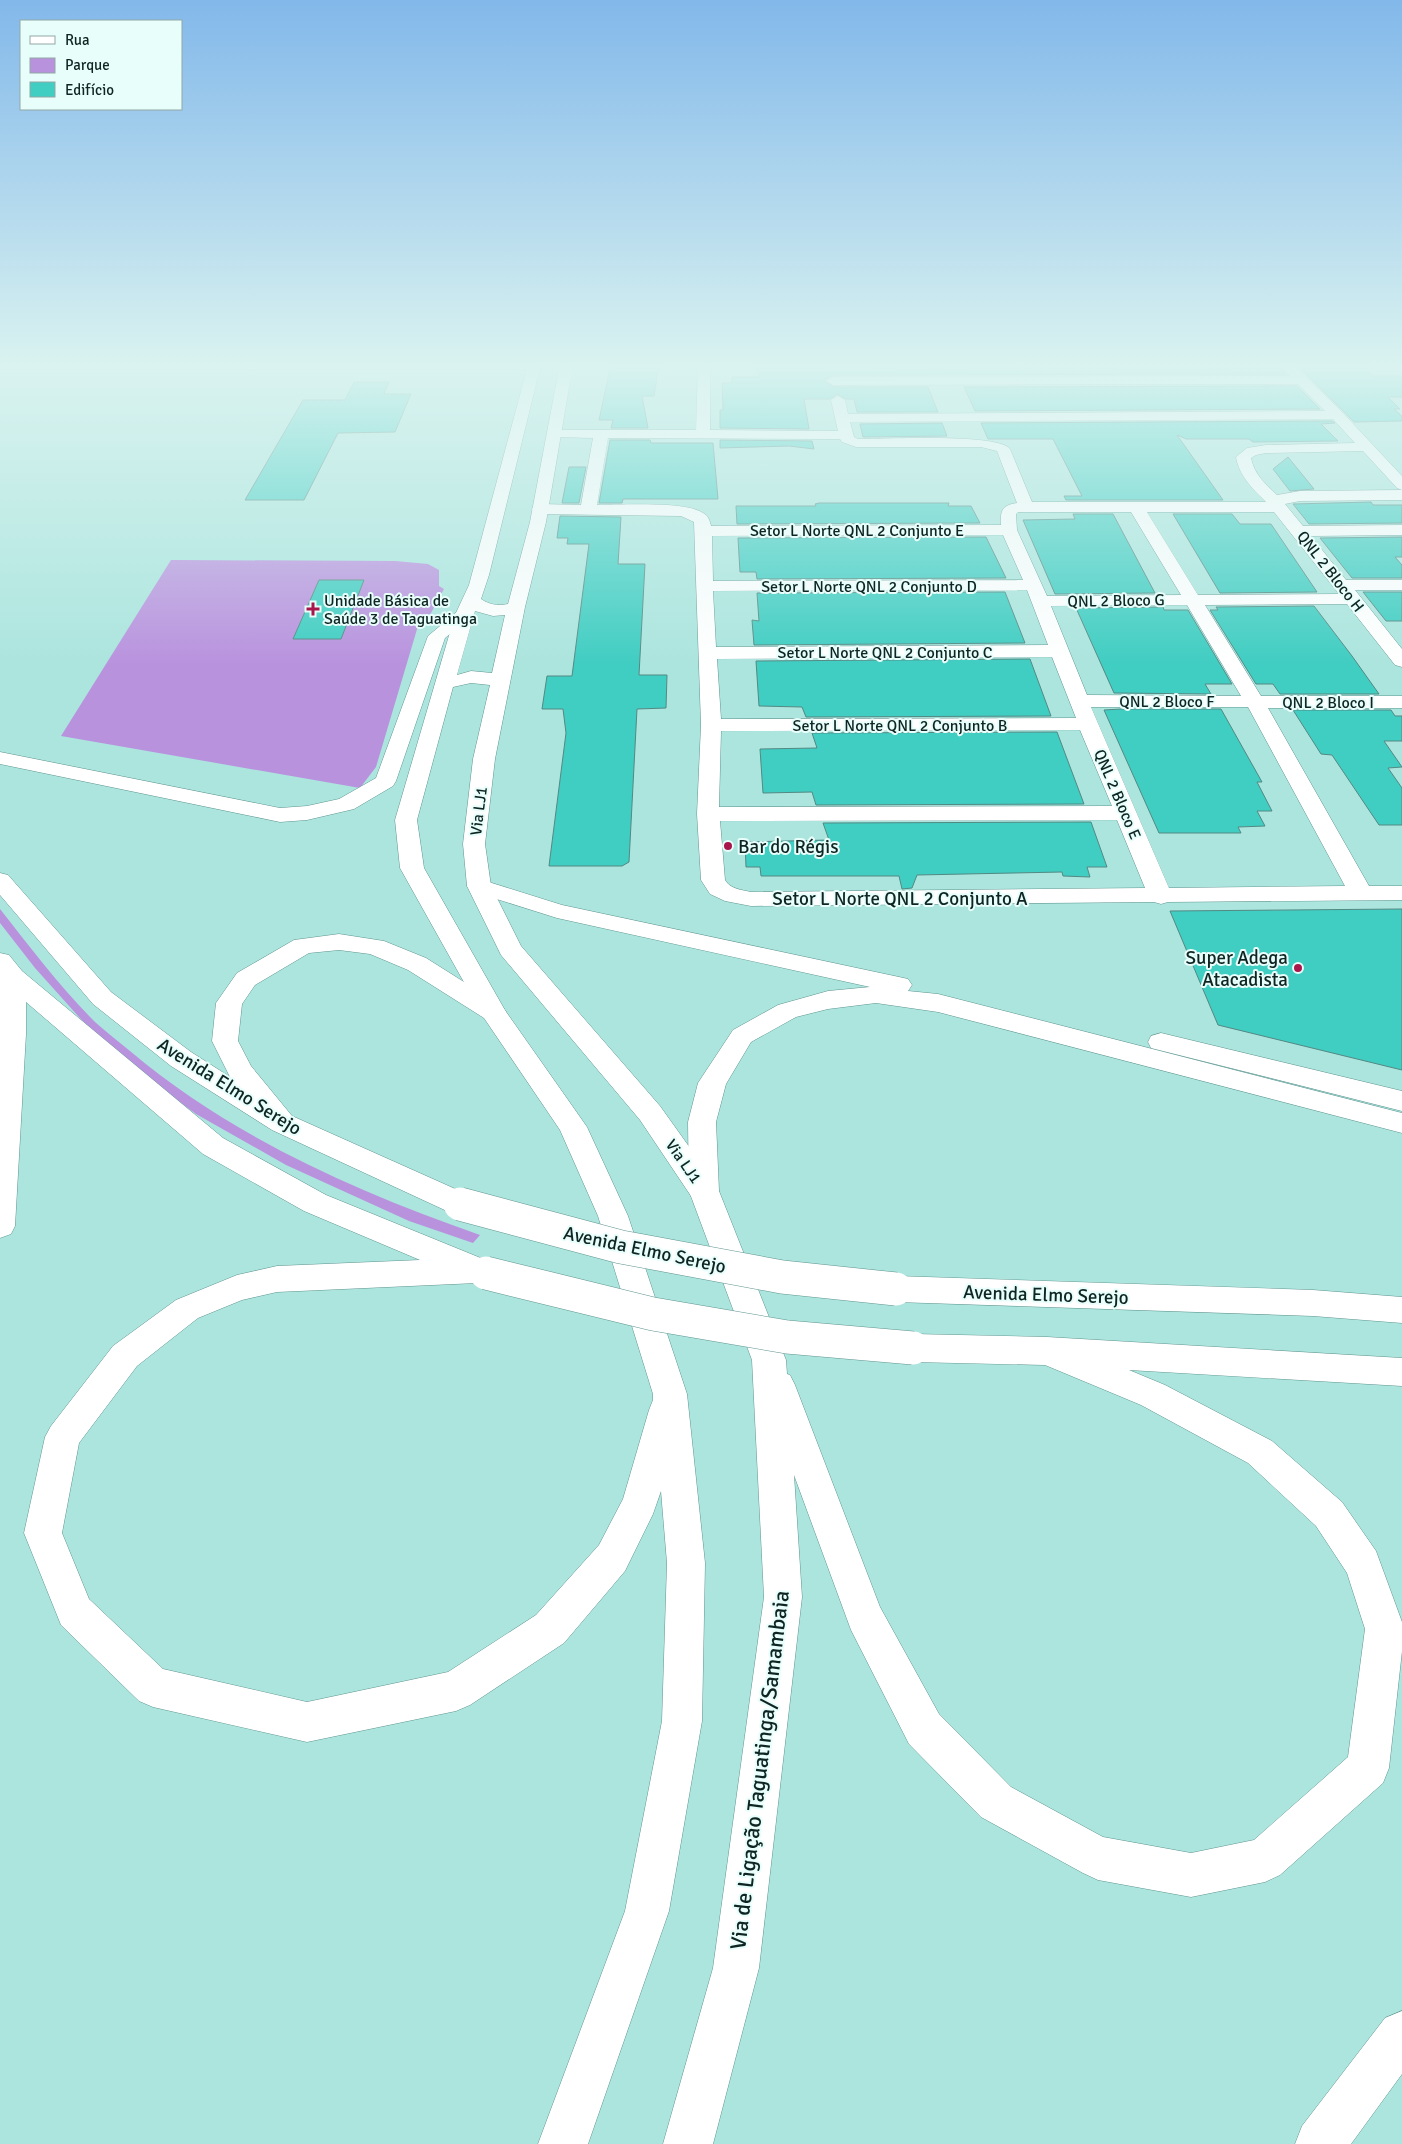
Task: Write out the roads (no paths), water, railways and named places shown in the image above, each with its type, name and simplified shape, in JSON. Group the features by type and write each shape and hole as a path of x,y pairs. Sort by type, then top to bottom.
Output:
{"street":[{"path":"508,464 469,608 406,820 412,868 493,1012 574,1127 613,1216 670,1394 686,1563 682,1721 647,1911 563,2144"},
{"name":"Via LJ1","path":"549,464 484,759 474,844 479,886 510,949 650,1113 704,1191"},
{"path":"588,510 596,464"},
{"path":"1007,464 1020,508"},
{"name":"QNL 2 Bloco H","path":"1244,464 1259,486 1300,530 1347,592 1399,653"},
{"path":"1383,464 1400,482"},
{"path":"1259,486 1400,482"},
{"path":"1009,530 1008,512 1020,508 1277,504 1286,497 1402,495"},
{"path":"1136,507 1254,702 1362,893"},
{"path":"540,509 682,511 698,516 702,521 704,531 704,586"},
{"name":"Setor L Norte QNL 2 Conjunto E","path":"704,531 1009,530"},
{"name":"QNL 2 Bloco E","path":"1009,530 1037,593 1088,724 1161,896"},
{"path":"1300,530 1402,530"},
{"name":"QNL 2 Bloco G","path":"1037,593 1193,600 1347,592 1402,585"},
{"name":"Setor L Norte QNL 2 Conjunto D","path":"704,586 1037,593"},
{"name":"Setor L Norte QNL 2 Conjunto A","path":"704,586 711,725 708,814 713,880 718,889 733,896 751,899 1161,896"},
{"path":"0,758 280,815 307,813 346,804 385,781 437,636 469,608 504,610 516,607"},
{"name":"Setor L Norte QNL 2 Conjunto C","path":"708,653 1061,651"},
{"path":"446,683 471,677 500,680"},
{"name":"QNL 2 Bloco F","path":"1080,701 1254,702"},
{"name":"QNL 2 Bloco I","path":"1254,702 1402,702"},
{"name":"Setor L Norte QNL 2 Conjunto B","path":"711,725 1088,724"},
{"path":"708,814 1126,813"},
{"name":"Avenida Elmo Serejo","path":"0,880 102,998 181,1059 282,1123 460,1204 621,1248 782,1277 896,1289 1312,1303 1402,1310"},
{"path":"479,886 557,911 1184,1047 1402,1101"},
{"path":"1161,896 1402,894"},
{"path":"282,1123 240,1071 225,1041 229,1002 246,979 303,946 339,942 375,947 417,964 493,1012"},
{"path":"0,1226 13,1034 6,969"},
{"path":"6,969 212,1146 315,1203 482,1271 653,1314 777,1336 913,1348 1047,1351 1402,1372"},
{"path":"704,1191 702,1122 712,1083 742,1036 787,1011 828,1000 876,995 938,1003 1402,1123"},
{"name":"Via de Ligação Taguatinga/Samambaia","path":"688,2144 736,1968 783,1597 769,1360 704,1191"},
{"path":"482,1271 277,1279 237,1288 187,1309 125,1356 63,1438 43,1533 75,1612 153,1688 307,1722 456,1691 550,1629 612,1558 640,1502 670,1394"},
{"path":"1312,1303 1402,1293"},
{"path":"769,1360 865,1617 924,1729 996,1802 1098,1858 1191,1875 1265,1860 1368,1768 1385,1629 1363,1564 1329,1514 1260,1452 1153,1395 1047,1351"},
{"path":"1320,2144 1402,2035"}],"place":[{"name":"Unidade Básica de Saúde 3 de Taguatinga","path":"313,609"},
{"name":"Bar do Régis","path":"728,846"},
{"name":"Super Adega Atacadista","path":"1298,968"}]}
